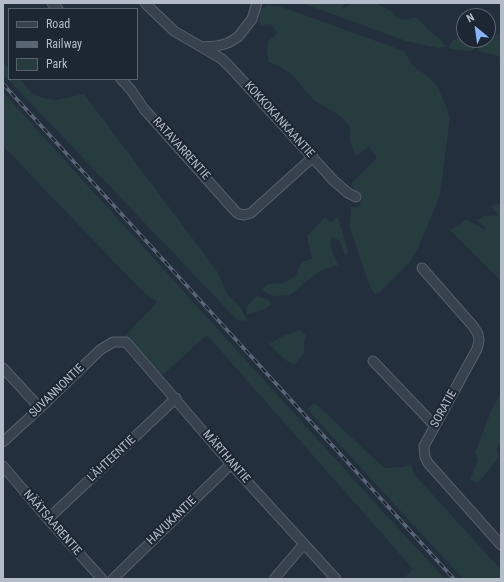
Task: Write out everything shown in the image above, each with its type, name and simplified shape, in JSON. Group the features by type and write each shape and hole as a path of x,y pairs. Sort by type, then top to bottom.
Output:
{"street":[{"name":"KOKKOKANKAANTIE","path":"145,3 174,31 222,59 339,185 348,193 356,197"},
{"path":"200,46 217,46 228,43 238,37 252,19 258,3"},
{"name":"RATAVARRENTIE","path":"122,80 144,109 239,214 244,215 251,213 313,157"},
{"name":"SORATIE","path":"422,268 473,326 478,334 479,341 477,349 424,446 425,457 428,463 501,545"},
{"name":"MÄRTHANTIE","path":"113,342 126,342 176,398 231,464 336,579"},
{"name":"SUVANNONTIE","path":"3,442 100,350 113,342"},
{"path":"373,361 435,426"},
{"path":"3,368 40,408"},
{"name":"LÄHTEENTIE","path":"48,519 176,398"},
{"name":"HAVUKANTIE","path":"113,579 231,464"},
{"name":"NÄÄTSAARENTIE","path":"3,466 102,579"},
{"path":"274,579 304,544"}],"green space":[{"path":"302,3 345,3 342,7 343,9 351,4 375,3 393,12 397,18 405,20 418,18 427,29 440,39 446,47 437,48 406,41"},
{"path":"267,5 279,6 404,51 412,65 429,77 437,86 445,103 450,118 440,194 437,203 418,248 409,263 379,293 376,294 373,292 368,281 350,228 351,207 359,207 362,198 351,184 377,158 369,147 356,156 350,141 350,126 339,115 314,100 291,74 279,66 269,62 267,52 268,41 277,34 271,24 260,25 258,12"},
{"path":"501,34 501,57 478,51 479,48 496,48 496,36"},
{"path":"456,39 456,48 474,48 474,50 468,51 450,49 449,47 452,41"},
{"path":"3,62 8,67 8,79 3,74"},
{"path":"9,80 20,80 31,92 42,98 56,100 84,94 217,271 227,294 241,308 247,321 237,320"},
{"path":"3,92 445,579 403,579 413,569 207,335 159,378 124,337 157,302 141,290 3,146"},
{"path":"498,203 501,205 501,281 450,230 460,225 462,221 466,219 485,230 485,227 477,220 484,216 498,215 491,206"},
{"path":"325,217 330,222 338,217 348,251 345,255 339,240 332,237 330,246 338,265 321,270 290,295 272,296 262,290 268,284 283,283 296,276 301,262 312,259 307,236"},
{"path":"256,296 267,299 272,303 265,309 247,315 246,308"},
{"path":"300,330 306,335 304,341 304,353 294,365 284,359 269,344 281,337"},
{"path":"501,393 501,443 497,449 499,457 478,483 470,480 478,460 475,453 491,411"},
{"path":"315,403 384,468 404,467 411,464 414,474 501,570 501,579 463,579 307,409"}],"railway":[{"path":"3,84 454,579"}]}
